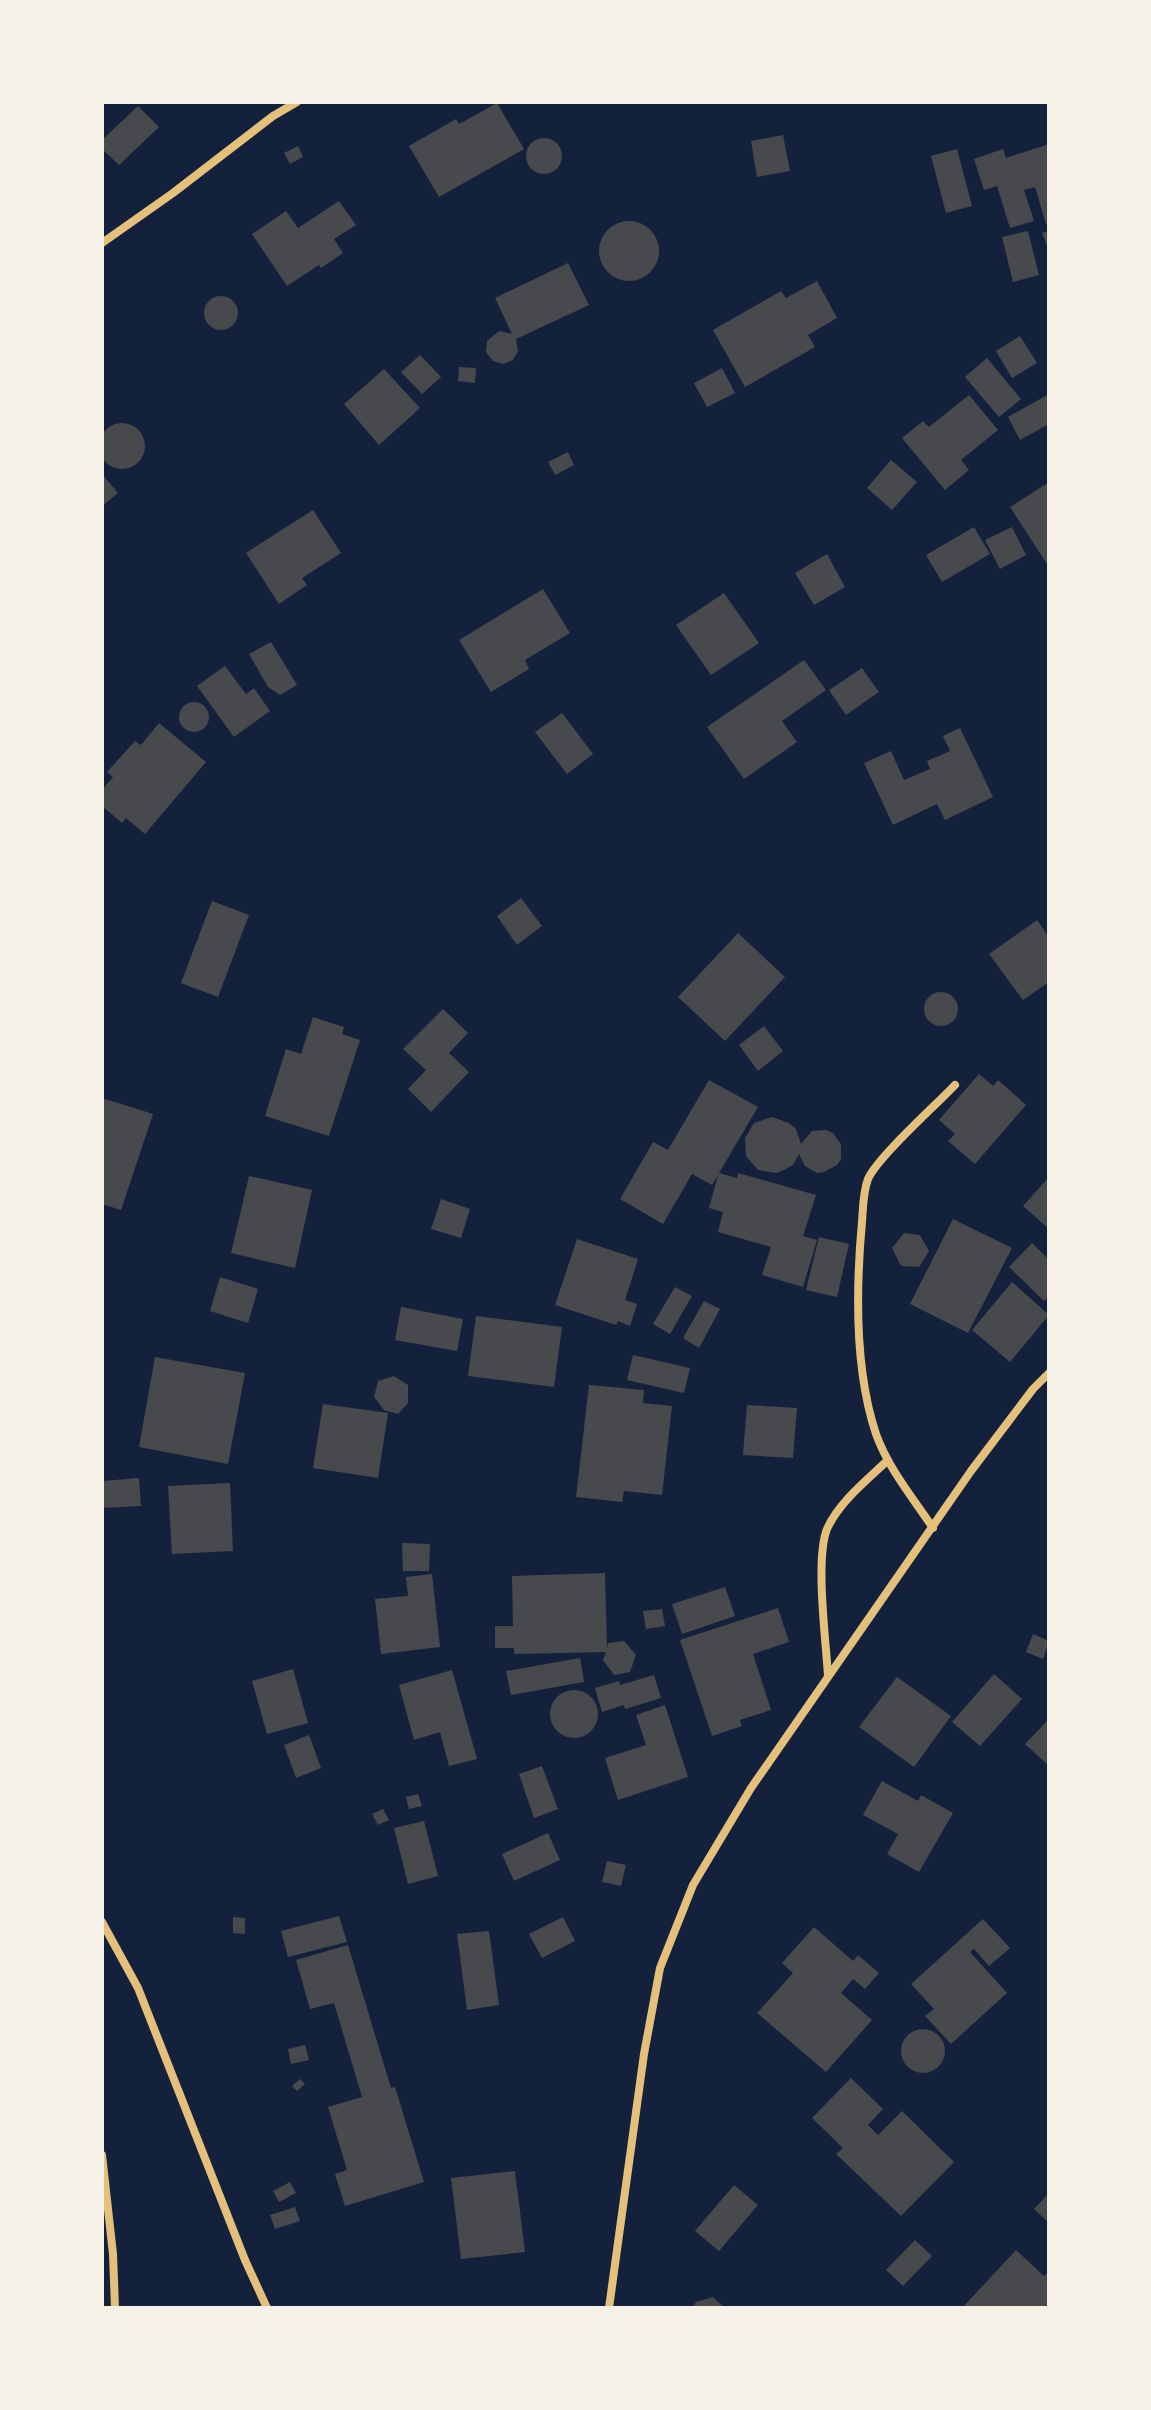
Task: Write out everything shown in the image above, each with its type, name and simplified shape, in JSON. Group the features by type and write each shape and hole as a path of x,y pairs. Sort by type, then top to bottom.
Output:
{"street":[{"path":"102,243 273,116 297,102"},
{"path":"933,1528 888,1460 870,1412 859,1313 868,1179 955,1085"},
{"path":"609,2308 644,2054 660,1968 693,1885 751,1788 828,1677 1033,1389 1049,1373"},
{"path":"828,1677 822,1572 827,1529 853,1494 888,1460"},
{"path":"102,1922 138,1988 245,2260 267,2308"},
{"path":"102,2155 113,2254 115,2308"}],"building":[{"path":"497,103 524,149 439,197 409,146 456,119 459,124"},
{"path":"138,106 159,127 119,165 102,149 102,140"},
{"path":"783,135 790,171 757,177 751,141"},
{"path":"544,138 557,143 562,156 557,169 544,174 531,169 526,156 531,143"},
{"path":"1049,144 1049,223 1046,224 1035,187 1024,190 1034,221 1010,228 997,186 984,190 974,159 1003,149 1006,158"},
{"path":"298,146 303,157 290,164 284,153"},
{"path":"957,149 972,206 946,213 931,156"},
{"path":"339,201 356,225 334,239 343,253 287,286 252,234 286,211 298,228"},
{"path":"629,221 641,223 650,230 657,239 657,263 650,272 641,279 629,281 617,279 608,272 601,263 599,251 601,239 608,230 617,223"},
{"path":"1028,231 1039,275 1013,282 1002,237"},
{"path":"1049,231 1049,250 1042,233"},
{"path":"568,263 589,305 516,339 518,351 513,360 503,364 493,361 486,352 487,341 499,331 512,334 495,298"},
{"path":"817,281 837,318 808,335 815,347 745,387 713,330 781,291 786,298"},
{"path":"221,296 233,301 238,313 233,325 221,330 209,325 204,313 209,301"},
{"path":"1020,336 1037,363 1012,378 996,351"},
{"path":"420,355 441,377 422,394 401,372"},
{"path":"987,358 1021,399 999,417 965,377"},
{"path":"459,367 476,368 475,383 458,381"},
{"path":"722,368 735,393 707,407 694,383"},
{"path":"384,369 420,408 379,445 344,404"},
{"path":"1049,394 1049,424 1020,440 1008,417"},
{"path":"969,395 998,430 961,460 969,470 945,490 902,438 923,421 929,427"},
{"path":"122,423 138,430 145,446 138,462 122,469 106,462 99,446 106,430"},
{"path":"568,452 574,465 555,475 548,462"},
{"path":"891,460 917,482 892,510 867,488"},
{"path":"102,474 118,493 102,506"},
{"path":"1049,482 1049,567 1010,507"},
{"path":"313,510 341,553 302,578 307,585 279,604 246,553"},
{"path":"974,527 990,554 942,582 926,555"},
{"path":"1012,527 1026,555 1000,569 985,540"},
{"path":"827,554 845,587 814,605 795,573"},
{"path":"543,589 570,633 525,660 529,669 491,692 459,640"},
{"path":"724,593 759,643 711,675 676,625"},
{"path":"271,642 297,685 280,695 268,687 249,654"},
{"path":"804,660 826,690 782,721 797,742 744,779 707,727"},
{"path":"225,666 246,694 254,688 270,711 234,737 197,686"},
{"path":"862,668 879,692 846,715 829,690"},
{"path":"194,702 205,706 209,717 205,728 194,732 183,728 179,717 183,706"},
{"path":"562,713 593,754 567,774 535,732"},
{"path":"159,723 206,762 145,834 126,818 122,823 102,806 102,790 113,777 107,772 135,741 141,745"},
{"path":"960,728 993,797 945,820 937,804 893,825 864,763 891,751 904,780 930,769 927,761 950,751 943,736"},
{"path":"521,898 542,926 517,945 497,916"},
{"path":"212,901 249,915 218,997 181,983"},
{"path":"1037,920 1049,937 1049,982 1023,1000 989,954"},
{"path":"738,933 785,977 725,1041 678,997"},
{"path":"941,992 953,997 958,1009 953,1021 941,1026 929,1021 924,1009 929,997"},
{"path":"443,1009 468,1033 449,1053 469,1072 431,1112 408,1089 426,1070 403,1049"},
{"path":"313,1017 344,1027 342,1034 360,1040 329,1136 265,1116 286,1049 301,1054"},
{"path":"764,1026 783,1051 758,1071 739,1045"},
{"path":"979,1074 993,1086 998,1080 1026,1105 975,1164 948,1141 955,1134 939,1120"},
{"path":"709,1080 758,1107 719,1173 737,1178 738,1173 816,1195 803,1236 817,1240 803,1287 762,1275 771,1247 718,1232 723,1212 709,1208 718,1175 712,1185 692,1174 663,1224 620,1199 653,1142 668,1150"},
{"path":"102,1098 153,1114 121,1210 102,1204"},
{"path":"772,1117 796,1129 801,1144 812,1131 833,1133 841,1144 841,1159 837,1165 817,1173 805,1166 799,1154 793,1165 784,1170 776,1173 758,1170 746,1156 745,1138 754,1123"},
{"path":"249,1176 312,1190 295,1268 231,1253"},
{"path":"1049,1177 1049,1229 1023,1206"},
{"path":"441,1199 470,1209 461,1238 431,1229"},
{"path":"953,1219 1012,1248 968,1333 910,1304"},
{"path":"904,1233 920,1235 929,1251 919,1267 901,1266 892,1248"},
{"path":"819,1237 849,1244 837,1297 806,1290"},
{"path":"577,1239 638,1259 625,1300 637,1304 630,1326 618,1321 616,1325 555,1305"},
{"path":"1032,1243 1049,1260 1049,1296 1044,1301 1009,1267"},
{"path":"220,1277 258,1289 248,1323 210,1311"},
{"path":"1012,1282 1049,1315 1010,1362 972,1330"},
{"path":"675,1287 692,1296 670,1334 653,1324"},
{"path":"704,1301 720,1309 699,1348 683,1338"},
{"path":"401,1307 463,1319 457,1351 395,1340"},
{"path":"476,1316 562,1327 554,1387 468,1376"},
{"path":"633,1355 690,1368 684,1393 627,1380"},
{"path":"155,1357 245,1373 228,1464 139,1447"},
{"path":"394,1376 408,1385 408,1403 398,1414 384,1410 374,1397 378,1381"},
{"path":"589,1385 644,1390 643,1403 672,1406 662,1495 624,1491 622,1502 576,1497"},
{"path":"323,1404 388,1413 378,1478 313,1468"},
{"path":"747,1405 797,1408 793,1458 743,1455"},
{"path":"139,1478 141,1506 102,1508 102,1481"},
{"path":"230,1483 233,1551 172,1554 168,1486"},
{"path":"402,1543 430,1544 429,1571 403,1571"},
{"path":"605,1573 607,1649 608,1643 624,1641 636,1655 630,1672 614,1675 603,1660 606,1652 514,1654 514,1648 495,1648 495,1626 513,1626 512,1576"},
{"path":"432,1574 440,1647 381,1654 375,1599 408,1596 406,1577"},
{"path":"725,1587 735,1616 682,1634 672,1604"},
{"path":"778,1608 789,1642 753,1654 771,1710 740,1720 742,1726 712,1736 680,1640"},
{"path":"662,1609 665,1626 646,1629 643,1611"},
{"path":"1033,1634 1049,1641 1043,1659 1026,1652"},
{"path":"580,1658 584,1682 511,1695 506,1671"},
{"path":"293,1669 308,1723 267,1734 252,1681"},
{"path":"452,1670 477,1759 449,1766 440,1732 414,1740 399,1685"},
{"path":"994,1674 1022,1699 980,1746 952,1722"},
{"path":"654,1675 661,1698 602,1712 595,1688 619,1681 620,1685"},
{"path":"897,1677 951,1716 914,1767 859,1727"},
{"path":"574,1690 591,1697 598,1714 591,1731 574,1738 557,1731 550,1714 557,1697"},
{"path":"665,1705 688,1777 618,1800 605,1758 646,1745 636,1715"},
{"path":"1049,1719 1049,1766 1025,1744"},
{"path":"309,1735 321,1768 296,1778 284,1745"},
{"path":"542,1766 558,1809 534,1818 519,1774"},
{"path":"882,1781 918,1801 921,1795 953,1813 919,1872 887,1854 898,1834 863,1815"},
{"path":"418,1794 422,1806 409,1809 406,1797"},
{"path":"383,1809 389,1820 378,1825 372,1814"},
{"path":"424,1821 438,1876 408,1884 394,1828"},
{"path":"548,1833 560,1860 514,1881 502,1854"},
{"path":"607,1861 626,1865 621,1886 602,1882"},
{"path":"339,1916 347,1942 288,1957 281,1931"},
{"path":"233,1917 245,1918 245,1934 233,1933"},
{"path":"563,1917 575,1941 542,1958 529,1934"},
{"path":"983,1919 1010,1948 989,1966 974,1949 970,1952 1007,1993 951,2044 925,2016 934,2009 911,1984"},
{"path":"814,1927 853,1961 858,1955 879,1973 865,1989 853,1979 841,1993 872,2020 826,2072 757,2013 793,1973 782,1963"},
{"path":"489,1931 499,2005 467,2010 457,1934"},
{"path":"348,1945 391,2088 395,2087 424,2182 345,2206 335,2174 347,2170 328,2107 362,2097 334,2003 310,2009 296,1960"},
{"path":"923,2029 939,2035 945,2051 939,2067 923,2073 907,2067 901,2051 907,2035"},
{"path":"305,2045 309,2060 291,2064 288,2049"},
{"path":"851,2078 883,2109 868,2125 878,2135 902,2111 954,2162 901,2216 836,2154 843,2148 812,2118"},
{"path":"300,2079 305,2084 297,2091 292,2086"},
{"path":"515,2171 525,2252 461,2259 451,2178"},
{"path":"290,2182 296,2193 279,2202 273,2191"},
{"path":"734,2185 758,2205 719,2251 695,2231"},
{"path":"1049,2193 1049,2223 1034,2209"},
{"path":"295,2207 300,2221 275,2229 270,2215"},
{"path":"915,2240 932,2256 903,2286 886,2270"},
{"path":"1016,2250 1044,2276 1049,2271 1049,2303 1045,2308 964,2306"},
{"path":"713,2297 725,2308 692,2308 696,2302"}]}
